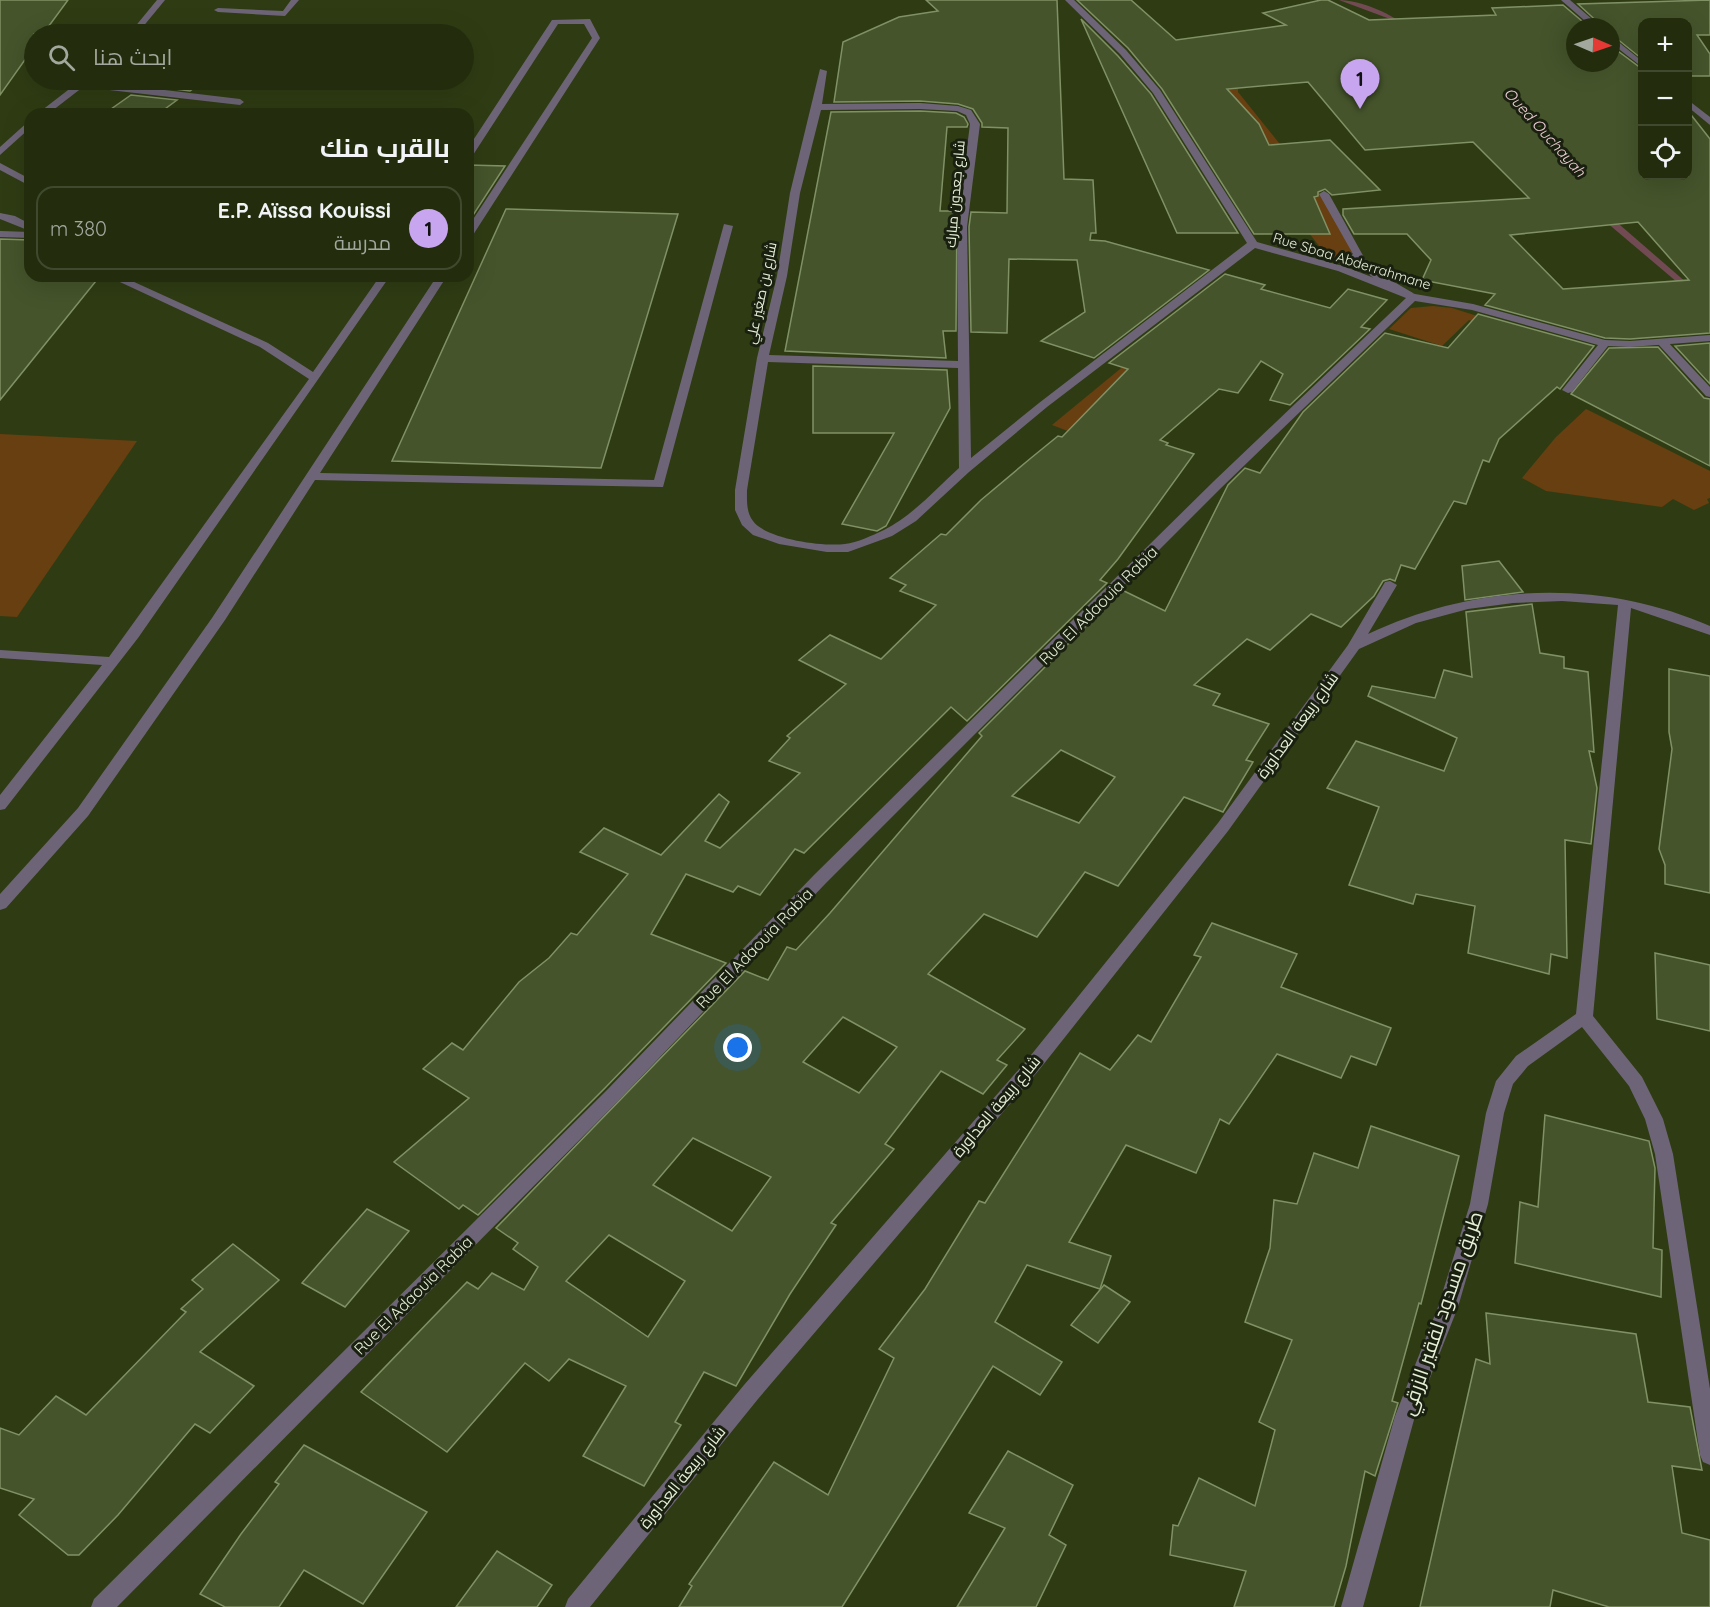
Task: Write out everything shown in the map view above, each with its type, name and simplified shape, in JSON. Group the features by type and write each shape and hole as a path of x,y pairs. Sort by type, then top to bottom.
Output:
{"street":[{"path":"142,24 161,0"},
{"path":"218,10 285,14 295,0"},
{"name":"Rue Sbaa Abderrahmane","path":"1069,0 1123,52 1157,92 1253,244 1342,270 1413,297 1473,307 1605,343 1710,338"},
{"path":"1565,0 1586,18"},
{"path":"474,146 555,22 587,21 596,38 474,227"},
{"path":"1620,47 1638,62"},
{"name":"شارع بن صغير علي","path":"823,71 795,193 782,276 763,358 965,365"},
{"path":"50,108 74,90"},
{"path":"146,90 240,102"},
{"path":"1692,106 1710,122"},
{"name":"شارع جعدون مبارك","path":"816,107 939,107 965,110 973,117 975,124 962,227 965,469"},
{"path":"0,152 24,129"},
{"path":"0,166 24,179"},
{"path":"1324,194 1361,264 1413,297"},
{"path":"0,216 11,218 24,225"},
{"path":"312,476 660,484 728,226"},
{"path":"0,234 24,235"},
{"path":"763,358 741,489 741,510 746,522 757,532 783,541 827,548 858,544 888,533 912,518 965,469 1253,244"},
{"path":"1342,270 1358,255"},
{"path":"125,282 264,345 315,378"},
{"path":"0,805 112,661 315,378 381,282"},
{"path":"0,904 83,812 218,620 438,282"},
{"name":"Rue El Adaouia Rabia","path":"102,1607 613,1095 820,879 1218,484 1413,297"},
{"path":"1662,342 1710,394"},
{"path":"1568,390 1605,343"},
{"name":"شارع ربيعة العداورة","path":"576,1607 751,1392 1033,1065 1223,827 1354,646 1390,585"},
{"path":"1354,646 1397,625 1448,609 1544,598 1625,602 1663,612 1710,631"},
{"path":"1625,602 1584,1017 1636,1082 1654,1119 1664,1154 1710,1455"},
{"path":"0,654 112,661"},
{"name":"طريق مسدود لفقير الزرقي","path":"1352,1607 1405,1416 1448,1307 1479,1204 1495,1113 1505,1082 1522,1061 1584,1017"}],"shaded area":[{"path":"1225,72 1238,92 1320,194 1354,253 1335,259 1326,255 1306,229 1209,75"},
{"path":"1433,306 1452,308 1490,320 1485,325 1469,320 1442,346 1389,329 1411,308"},
{"path":"1131,360 1107,446 1052,425"},
{"path":"1586,409 1710,471 1710,498 1707,499 1709,503 1694,510 1673,499 1662,507 1546,491 1522,478 1556,437"},
{"path":"0,434 137,441 17,617 0,616"}],"building":[{"path":"0,0 68,0 50,24 24,24 24,61 0,95"},
{"path":"926,0 1057,0 1064,179 1093,180 1096,233 1091,233 1090,240 1105,241 1209,270 1094,358 1041,341 1085,312 1077,260 1009,259 1007,333 971,332 969,227 971,212 1007,213 1008,128 982,127 973,109 958,104 920,101 834,102 843,42 899,17 938,11"},
{"path":"1077,0 1131,0 1176,40 1286,25 1263,13 1321,0 1328,0 1369,20 1496,15 1492,8 1563,5 1578,18 1566,18 1566,72 1620,72 1620,53 1638,66 1638,180 1692,180 1692,116 1710,139 1710,333 1630,339 1605,338 1485,305 1495,294 1422,280 1431,260 1407,234 1354,234 1343,215 1343,209 1529,198 1473,142 1365,150 1308,82 1227,89 1259,124 1269,145 1330,140 1380,190 1332,195 1325,189 1318,192 1318,196 1314,197 1330,234 1254,234 1162,89 1128,48","holes":["1638,222 1689,280 1563,289 1510,235"]},
{"path":"1710,0 1710,35 1697,35 1710,54 1710,76 1692,76 1692,18 1638,18 1638,56 1620,41 1620,18 1593,18 1578,4"},
{"path":"1081,19 1118,56 1151,94 1238,233 1177,233"},
{"path":"131,95 177,100 166,108 113,108"},
{"path":"831,112 956,113 964,117 968,124 967,127 947,127 940,211 957,211 956,331 943,331 946,358 785,351"},
{"path":"474,165 505,166 474,214"},
{"path":"506,209 678,214 601,468 392,461"},
{"path":"0,239 24,240 24,282 95,282 0,400"},
{"path":"1225,274 1265,285 1261,289 1330,308 1348,289 1387,300 1361,327 1370,329 1290,405 1270,400 1283,374 1261,361 1238,393 1219,389 1160,440 1168,443 1166,445 1194,454 1118,559 1100,580 1107,583 967,721 951,707 804,853 795,849 760,895 738,886 733,892 686,874 651,934 726,963 478,1215 463,1205 459,1209 394,1162 469,1098 423,1069 452,1043 463,1050 519,982 549,958 571,933 577,935 628,874 580,852 604,828 661,855 719,794 729,802 705,841 720,848 800,773 769,761 790,738 787,736 846,684 799,660 830,635 881,659 936,605 900,591 906,585 890,578 941,534 946,535 981,500 1031,458 1058,436 1062,437 1128,369 1109,363"},
{"path":"1478,314 1594,346 1560,389 1557,387 1499,439 1489,462 1483,460 1466,504 1454,501 1415,569 1401,565 1395,581 1390,579 1383,581 1374,596 1341,627 1311,614 1270,650 1247,639 1194,685 1220,694 1213,705 1269,724 1246,760 1253,762 1223,812 1184,797 1118,886 1085,872 1037,937 984,914 928,974 1025,1029 997,1060 1007,1065 983,1094 941,1071 885,1144 894,1149 831,1223 836,1225 790,1294 736,1386 704,1372 675,1422 681,1425 644,1486 583,1456 626,1386 569,1359 549,1381 525,1363 447,1452 361,1392 467,1282 478,1289 492,1273 524,1290 538,1267 513,1249 518,1243 496,1228 745,971 768,980 787,947 796,950 830,913 982,736 979,733 1122,590 1165,611 1228,485 1245,468 1260,473 1303,412 1385,333 1448,348","holes":["1061,750 1115,777 1079,823 1012,796","843,1017 897,1047 859,1093 803,1062","693,1138 771,1177 732,1231 653,1185","609,1235 685,1281 648,1337 566,1281"]},
{"path":"1710,343 1710,384 1675,346"},
{"path":"1658,347 1704,398 1710,399 1710,466 1571,394 1609,348"},
{"path":"813,366 947,370 950,408 886,526 877,531 842,524 894,433 813,433"},
{"path":"1499,561 1523,592 1465,600 1462,566"},
{"path":"1532,604 1540,653 1564,657 1564,668 1588,672 1594,752 1589,751 1597,788 1591,844 1565,840 1567,958 1551,954 1549,974 1468,953 1475,906 1416,894 1413,904 1349,885 1379,807 1327,788 1356,741 1444,771 1457,738 1368,696 1372,686 1435,698 1444,670 1472,677 1466,612"},
{"path":"1669,669 1710,676 1710,893 1665,884 1665,865 1659,849 1672,749 1669,732"},
{"path":"1212,923 1297,954 1281,987 1391,1028 1376,1065 1351,1056 1341,1078 1277,1054 1229,1124 1220,1119 1196,1173 1126,1145 1069,1242 1111,1256 1100,1289 1027,1265 995,1322 1062,1362 1040,1395 993,1366 842,1607 679,1607 692,1586 689,1584 774,1462 828,1495 894,1358 879,1349 925,1289 979,1201 985,1203 1080,1053 1110,1070 1138,1035 1151,1042 1201,957 1194,955"},
{"path":"1655,953 1710,965 1710,1031 1657,1019"},
{"path":"1545,1115 1649,1141 1655,1168 1653,1248 1662,1250 1661,1297 1515,1263 1520,1202 1538,1207"},
{"path":"1371,1126 1459,1156 1421,1304 1419,1303 1392,1401 1398,1403 1375,1476 1365,1471 1346,1566 1334,1607 1234,1607 1246,1571 1170,1555 1173,1525 1178,1526 1199,1478 1255,1506 1275,1430 1259,1422 1292,1340 1245,1322 1270,1248 1274,1200 1297,1204 1314,1153 1358,1168"},
{"path":"367,1209 409,1231 345,1307 302,1283"},
{"path":"233,1244 279,1280 200,1352 254,1386 210,1433 195,1424 118,1515 79,1555 68,1555 19,1515 34,1499 0,1488 0,1428 19,1435 56,1396 86,1415 186,1312 181,1309 203,1289 192,1280"},
{"path":"1104,1285 1130,1302 1098,1343 1071,1325"},
{"path":"1486,1313 1636,1334 1648,1402 1690,1407 1702,1470 1672,1466 1682,1533 1710,1540 1710,1607 1609,1607 1553,1590 1550,1607 1420,1607 1476,1359 1490,1364"},
{"path":"304,1445 427,1512 363,1604 304,1570 279,1607 225,1607 200,1594 279,1484 275,1482"},
{"path":"1008,1451 1073,1485 1049,1535 1066,1545 1036,1607 957,1607 1005,1528 969,1513"},
{"path":"497,1551 552,1585 537,1607 456,1607"}],"waterway":[{"name":"Oued Ouchayah","path":"1342,0 1392,18 1406,29"},
{"name":"Oued Ouchayah","path":"1602,214 1710,307"}],"place":[{"name":"E.P. Aïssa Kouissi","path":"1360,109"}]}
